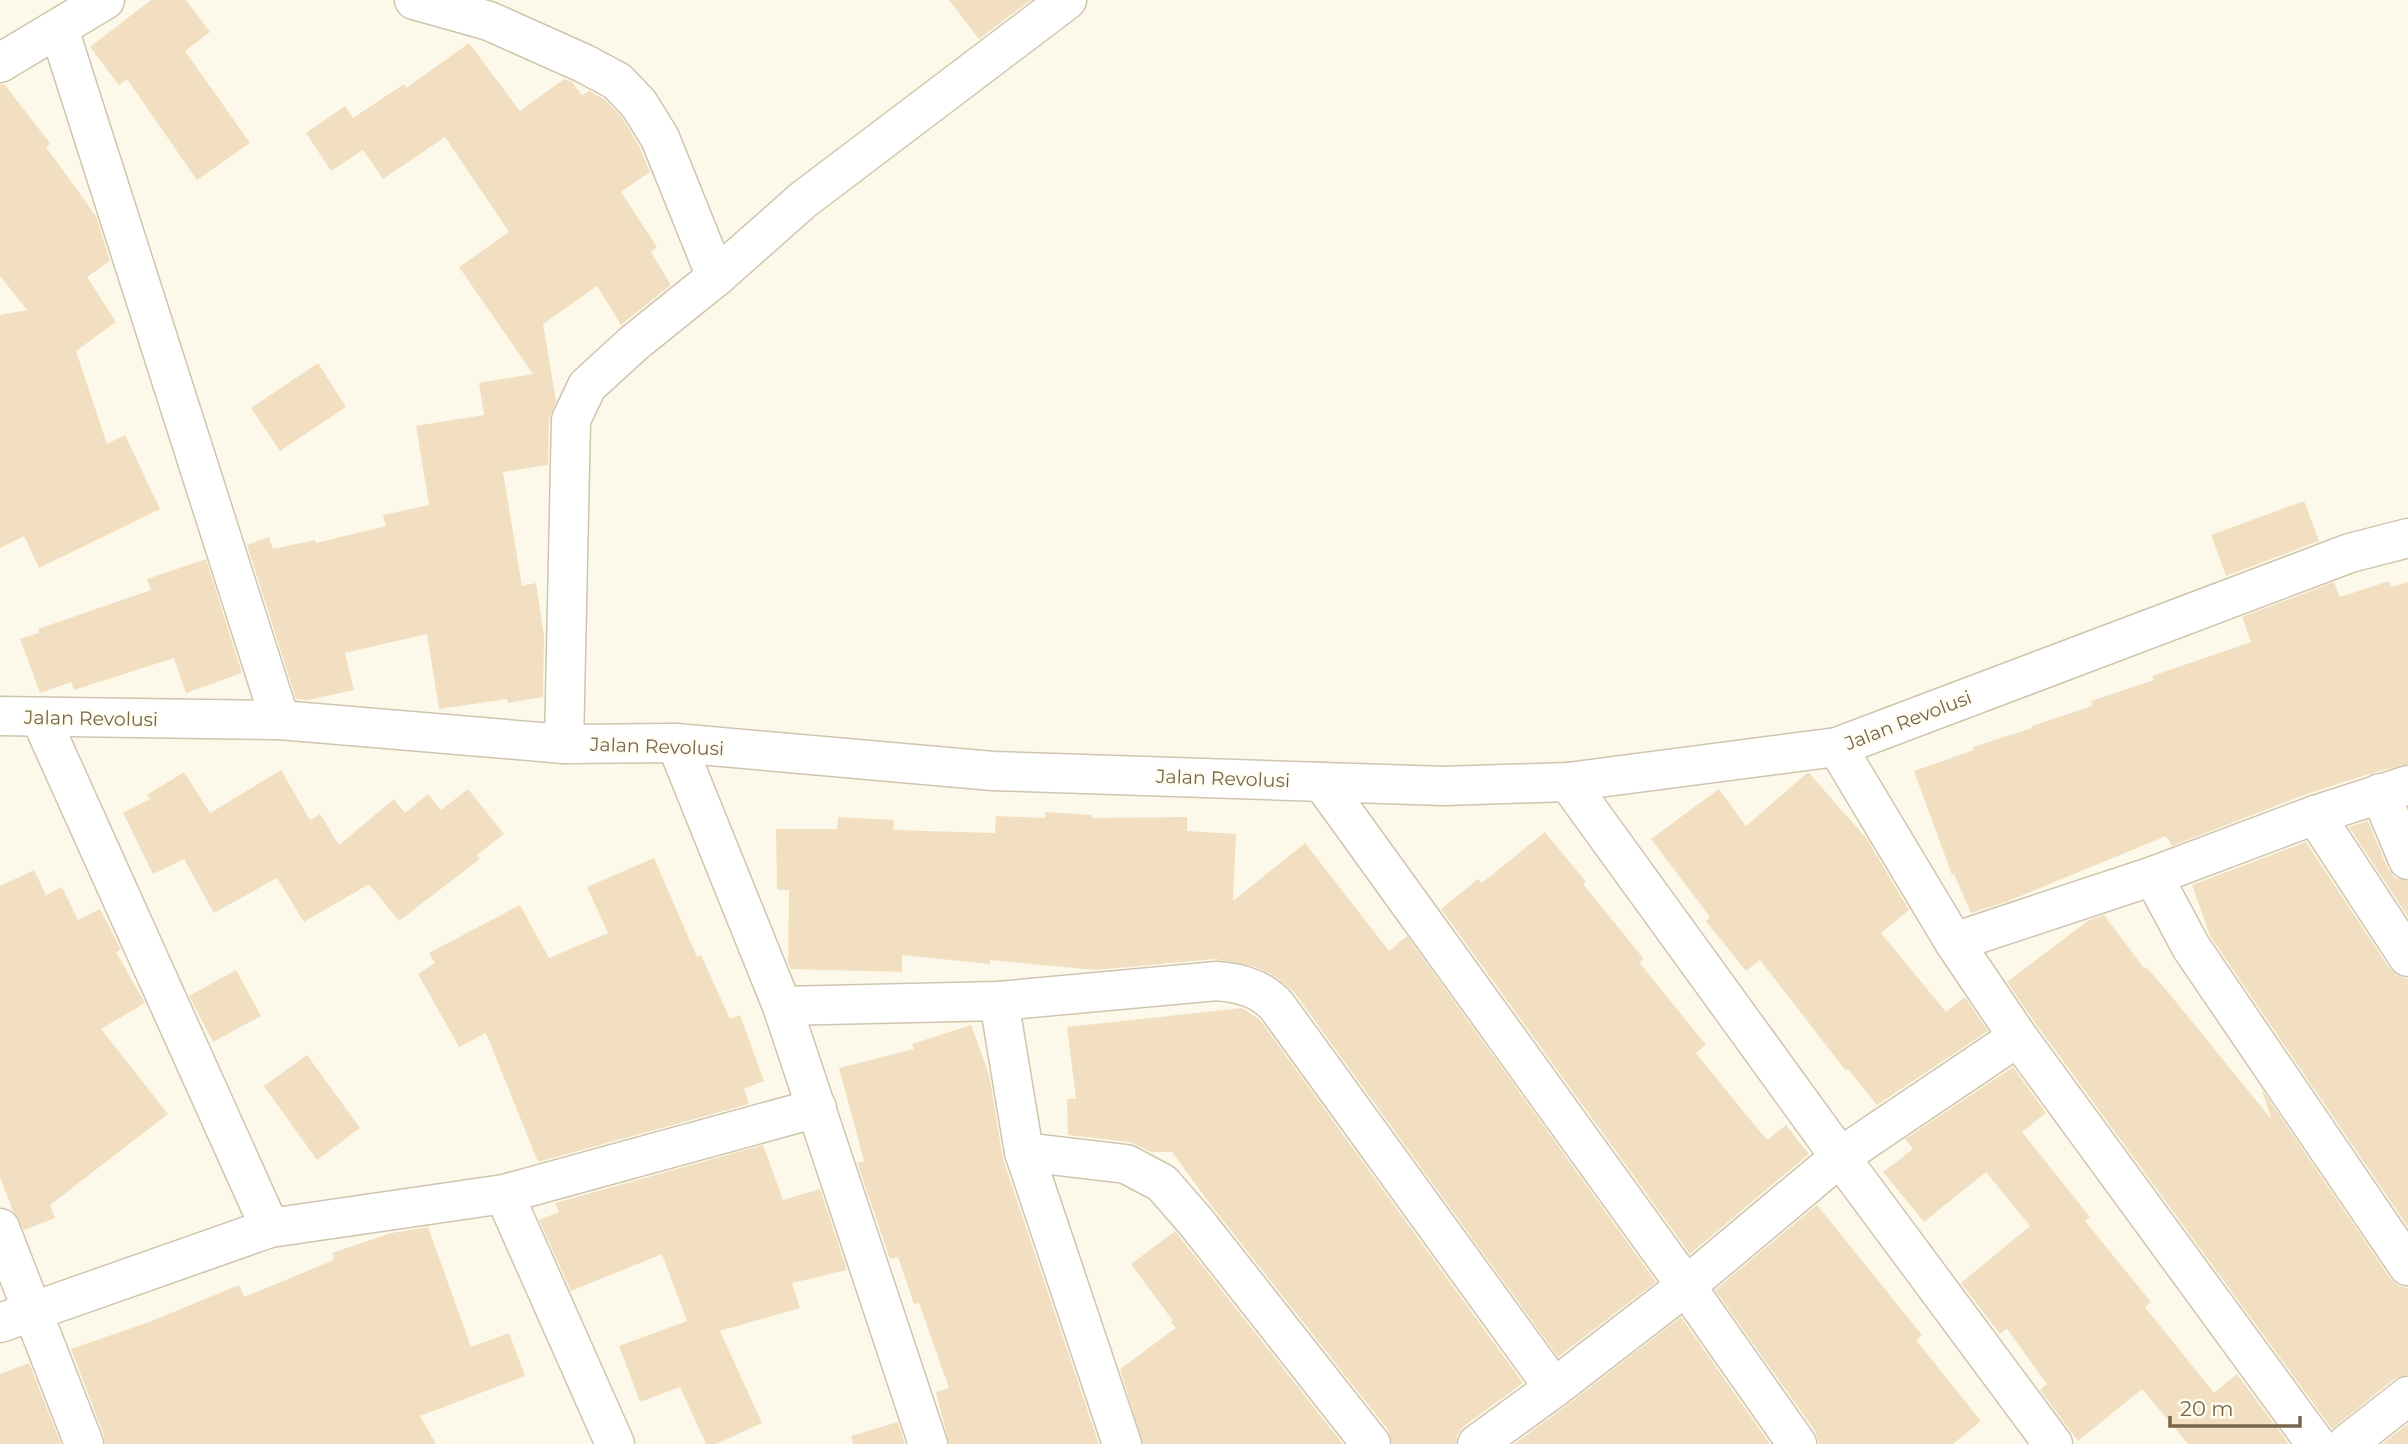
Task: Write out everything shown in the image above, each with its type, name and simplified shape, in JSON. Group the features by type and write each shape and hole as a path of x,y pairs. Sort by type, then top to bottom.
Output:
{"street":[{"path":"0,64 105,0"},
{"path":"414,0 489,21 617,81 653,123 716,277"},
{"path":"564,744 571,420 587,386 803,200 1046,6"},
{"path":"59,29 280,720"},
{"name":"Jalan Revolusi","path":"0,716 280,720 564,744 676,743 993,771 1444,786 1568,782 1837,747 2350,553 2408,538"},
{"path":"40,717 270,1228"},
{"path":"676,743 782,1006 928,1444"},
{"path":"1837,747 1954,942 2018,1037 2316,1444"},
{"path":"1322,782 1686,1286 1789,1441"},
{"path":"1568,782 1840,1157 2053,1444"},
{"path":"1954,942 2153,876 2315,815 2394,789 2408,860"},
{"path":"2315,815 2408,957"},
{"path":"2153,876 2191,947 2408,1266"},
{"path":"782,1006 999,1001 1217,981 1242,985 1264,994 1276,1005 1554,1388"},
{"path":"999,1001 1024,1152 1122,1444"},
{"path":"1477,1444 1686,1286 1840,1157 2018,1037"},
{"path":"16,1318 270,1228 504,1194 817,1108"},
{"path":"1024,1152 1126,1164 1162,1183 1196,1222 1371,1444"},
{"path":"504,1194 615,1444"},
{"path":"0,1228 16,1318 85,1444"},
{"path":"2347,1444 2408,1396"}],"building":[{"path":"151,0 186,0 210,32 185,51 250,143 197,180 127,79 119,85 90,47"},
{"path":"949,0 1031,0 979,39"},
{"path":"469,43 520,111 564,79 572,82 582,95 589,91 604,99 622,117 650,172 621,192 657,247 651,252 671,285 621,325 597,286 543,324 556,401 549,420 548,465 503,472 522,586 536,583 544,636 543,697 508,703 507,699 439,709 427,634 345,653 354,690 308,700 296,699 247,545 269,537 273,549 315,540 316,543 386,526 383,515 429,505 416,426 484,415 479,383 533,374 459,267 509,232 445,137 383,179 363,150 331,171 306,133 345,106 353,118 404,84 406,88"},
{"path":"4,84 50,143 46,147 96,216 110,261 87,277 116,322 76,351 107,444 125,435 160,509 39,568 24,536 0,548 0,315 27,310 0,276 0,85"},
{"path":"318,363 346,407 280,451 251,408"},
{"path":"2304,501 2319,541 2226,576 2211,535"},
{"path":"206,559 242,673 186,693 174,658 74,690 71,682 40,693 20,639 39,633 38,629 151,590 147,579"},
{"path":"2389,581 2391,587 2408,582 2408,764 2307,794 2172,846 2166,836 2006,902 1971,913 1954,874 1952,875 1914,771 1974,750 1973,747 2092,706 2091,701 2154,680 2152,676 2251,642 2242,617 2334,582 2340,597"},
{"path":"281,770 310,820 320,814 339,845 394,799 405,813 428,794 441,810 468,789 504,834 477,855 480,859 399,921 369,884 304,922 277,878 214,913 184,859 153,874 123,813 150,799 147,795 184,772 210,813"},
{"path":"1807,773 1867,839 1909,910 1881,933 1946,1012 1965,997 1988,1031 1877,1105 1848,1069 1846,1071 1760,960 1746,971 1706,921 1710,917 1651,839 1719,789 1746,826"},
{"path":"1045,812 1092,815 1092,818 1187,817 1187,831 1236,834 1233,901 1305,843 1389,951 1407,936 1656,1282 1558,1357 1294,992 1276,977 1256,967 1215,959 1096,970 990,960 990,964 902,955 902,972 791,969 788,963 789,890 777,890 776,829 837,829 838,817 894,820 893,830 995,833 996,816 1045,818"},
{"path":"2368,821 2388,869 2395,878 2408,881 2408,917 2349,827"},
{"path":"1545,832 1644,959 1639,962 1706,1045 1696,1053 1743,1111 1767,1140 1786,1125 1809,1154 1690,1254 1441,909 1478,879 1482,883"},
{"path":"2306,842 2390,969 2398,976 2408,979 2408,1227 2210,936 2192,885"},
{"path":"654,858 697,957 701,955 730,1019 740,1015 764,1081 744,1089 749,1104 538,1162 486,1033 459,1047 418,974 435,963 429,953 520,905 549,958 608,933 587,887"},
{"path":"34,870 46,895 62,887 78,920 100,909 121,950 116,952 145,1003 101,1029 168,1114 50,1205 55,1218 24,1230 13,1211 0,1177 0,886"},
{"path":"2104,915 2144,968 2146,967 2168,992 2272,1120 2261,1088 2390,1278 2398,1285 2408,1288 2408,1375 2394,1379 2332,1429 2007,982 2089,920"},
{"path":"236,970 261,1016 213,1042 189,996"},
{"path":"1242,1008 1260,1020 1523,1383 1464,1426 1457,1435 1456,1444 1392,1444 1388,1430 1172,1152 1151,1152 1129,1142 1068,1135 1067,1099 1076,1099 1067,1027"},
{"path":"971,1025 989,1074 1003,1159 1099,1444 949,1444 936,1392 949,1388 919,1303 914,1304 898,1257 890,1259 857,1163 864,1161 839,1068 914,1049 912,1044"},
{"path":"307,1055 360,1128 317,1160 264,1086"},
{"path":"2013,1067 2046,1113 2022,1132 2090,1217 2085,1221 2151,1302 2145,1307 2214,1393 2237,1374 2289,1444 2188,1444 2142,1389 2078,1441 2040,1390 2047,1384 2007,1329 2000,1334 1961,1283 2030,1226 1986,1172 1924,1222 1883,1172 1913,1149 1905,1139"},
{"path":"763,1145 783,1200 820,1189 847,1270 792,1283 800,1308 720,1331 762,1423 716,1444 706,1444 680,1387 640,1402 619,1346 687,1321 662,1254 571,1291 539,1220 559,1212 555,1203"},
{"path":"1817,1205 1922,1335 1916,1340 1981,1421 1953,1444 1819,1444 1815,1431 1715,1290"},
{"path":"428,1227 471,1347 509,1333 525,1376 420,1416 436,1444 105,1444 71,1349 149,1322 239,1285 244,1297 334,1260 332,1253 391,1233"},
{"path":"1175,1231 1343,1444 1143,1444 1120,1369 1176,1328 1131,1264"},
{"path":"1681,1317 1770,1444 1514,1444 1567,1405"},
{"path":"29,1363 61,1444 0,1444 0,1374"},
{"path":"898,1422 905,1444 853,1444 851,1436"},
{"path":"2408,1424 2408,1444 2382,1444"}]}
